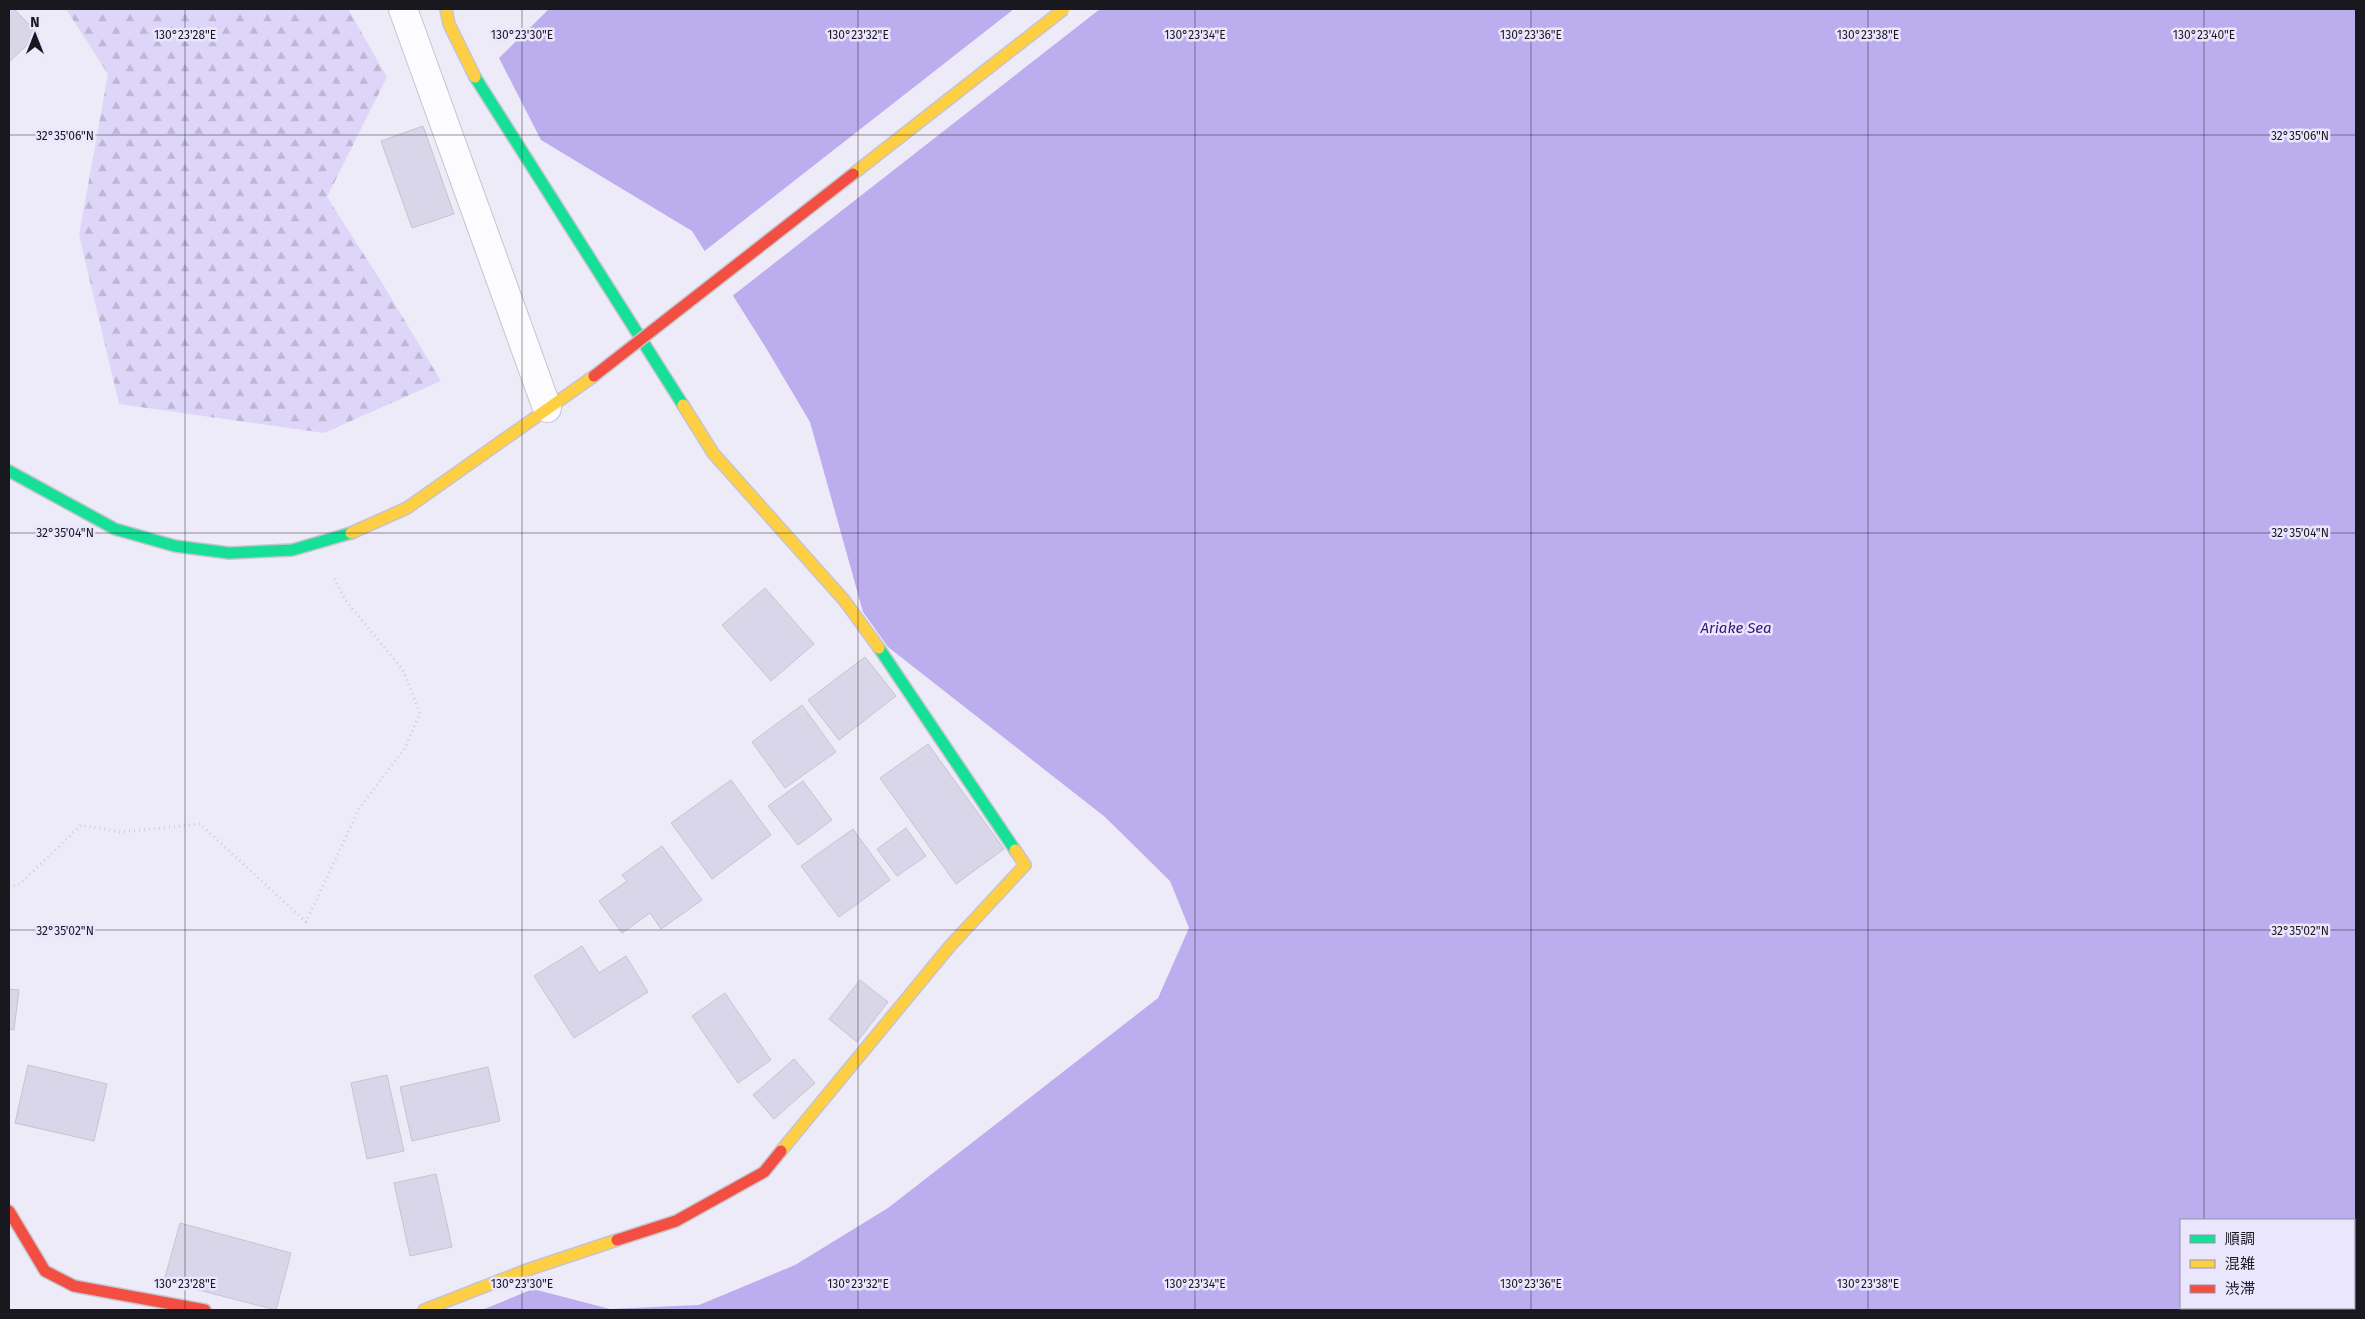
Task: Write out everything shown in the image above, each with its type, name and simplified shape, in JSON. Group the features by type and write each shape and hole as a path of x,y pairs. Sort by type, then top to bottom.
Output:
{"street":[{"path":"403,9 547,408"},
{"path":"424,1310 524,1271 676,1221 764,1172 950,946 1025,865 892,666 844,600 713,453 474,74 449,24 446,9"},
{"path":"9,472 115,529 175,546 229,553 292,550 342,537 408,508 594,376 1064,9"},
{"path":"9,1211 45,1271 74,1286 205,1310"}],"path":[{"path":"9,887 20,884 81,825 121,832 200,824 306,922 359,809 405,748 420,713 403,670 345,600 318,544"}],"green space":[{"path":"66,9 348,9 387,77 327,197 384,286 441,381 324,433 119,404 79,235 108,74"}],"water":[{"name":"Ariake Sea","path":"549,9 2356,9 2356,1310 482,1310 533,1289 610,1309 699,1305 795,1265 888,1208 1158,998 1189,928 1170,881 1105,817 888,647 863,612 810,422 692,231 541,140 499,58"}],"pier":[{"path":"1014,9 1100,9 731,297 702,253"}],"building":[{"path":"9,9 14,9 39,34 9,62"},
{"path":"423,126 454,214 412,228 381,141"},
{"path":"765,588 814,644 771,681 722,625"},
{"path":"865,657 896,696 839,740 808,700"},
{"path":"802,705 836,752 785,788 752,742"},
{"path":"928,744 1004,849 956,884 880,778"},
{"path":"731,780 771,835 712,879 671,823"},
{"path":"803,781 832,820 798,845 768,806"},
{"path":"906,828 926,856 897,876 877,849"},
{"path":"853,829 890,880 839,917 801,866"},
{"path":"662,846 702,900 661,929 650,913 622,933 599,901 627,881 622,875"},
{"path":"582,946 599,973 626,956 648,992 574,1038 534,976"},
{"path":"860,980 888,1002 857,1042 829,1019"},
{"path":"9,989 19,990 14,1030 9,1029"},
{"path":"725,993 771,1060 738,1083 692,1016"},
{"path":"794,1059 815,1083 774,1119 753,1095"},
{"path":"28,1065 107,1084 94,1141 15,1123"},
{"path":"488,1067 500,1121 412,1141 400,1087"},
{"path":"387,1075 404,1151 367,1159 351,1083"},
{"path":"436,1174 452,1247 410,1256 394,1183"},
{"path":"180,1223 291,1253 276,1310 164,1281"}],"traffic: fast":[{"path":"475,77 683,405"},
{"path":"9,471 115,529 175,546 229,553 292,550 351,533"},
{"path":"879,648 1015,850"}],"traffic: slow":[{"path":"446,9 449,24 475,77"},
{"path":"853,174 1064,9"},
{"path":"351,533 407,508 594,376"},
{"path":"683,405 713,453 844,600 879,648"},
{"path":"781,1151 950,946 1025,865 1015,850"},
{"path":"424,1310 524,1271 617,1240"}],"traffic: jam":[{"path":"594,376 853,174"},
{"path":"617,1240 676,1221 764,1172 781,1151"},
{"path":"9,1211 45,1271 74,1286 205,1310"}]}
